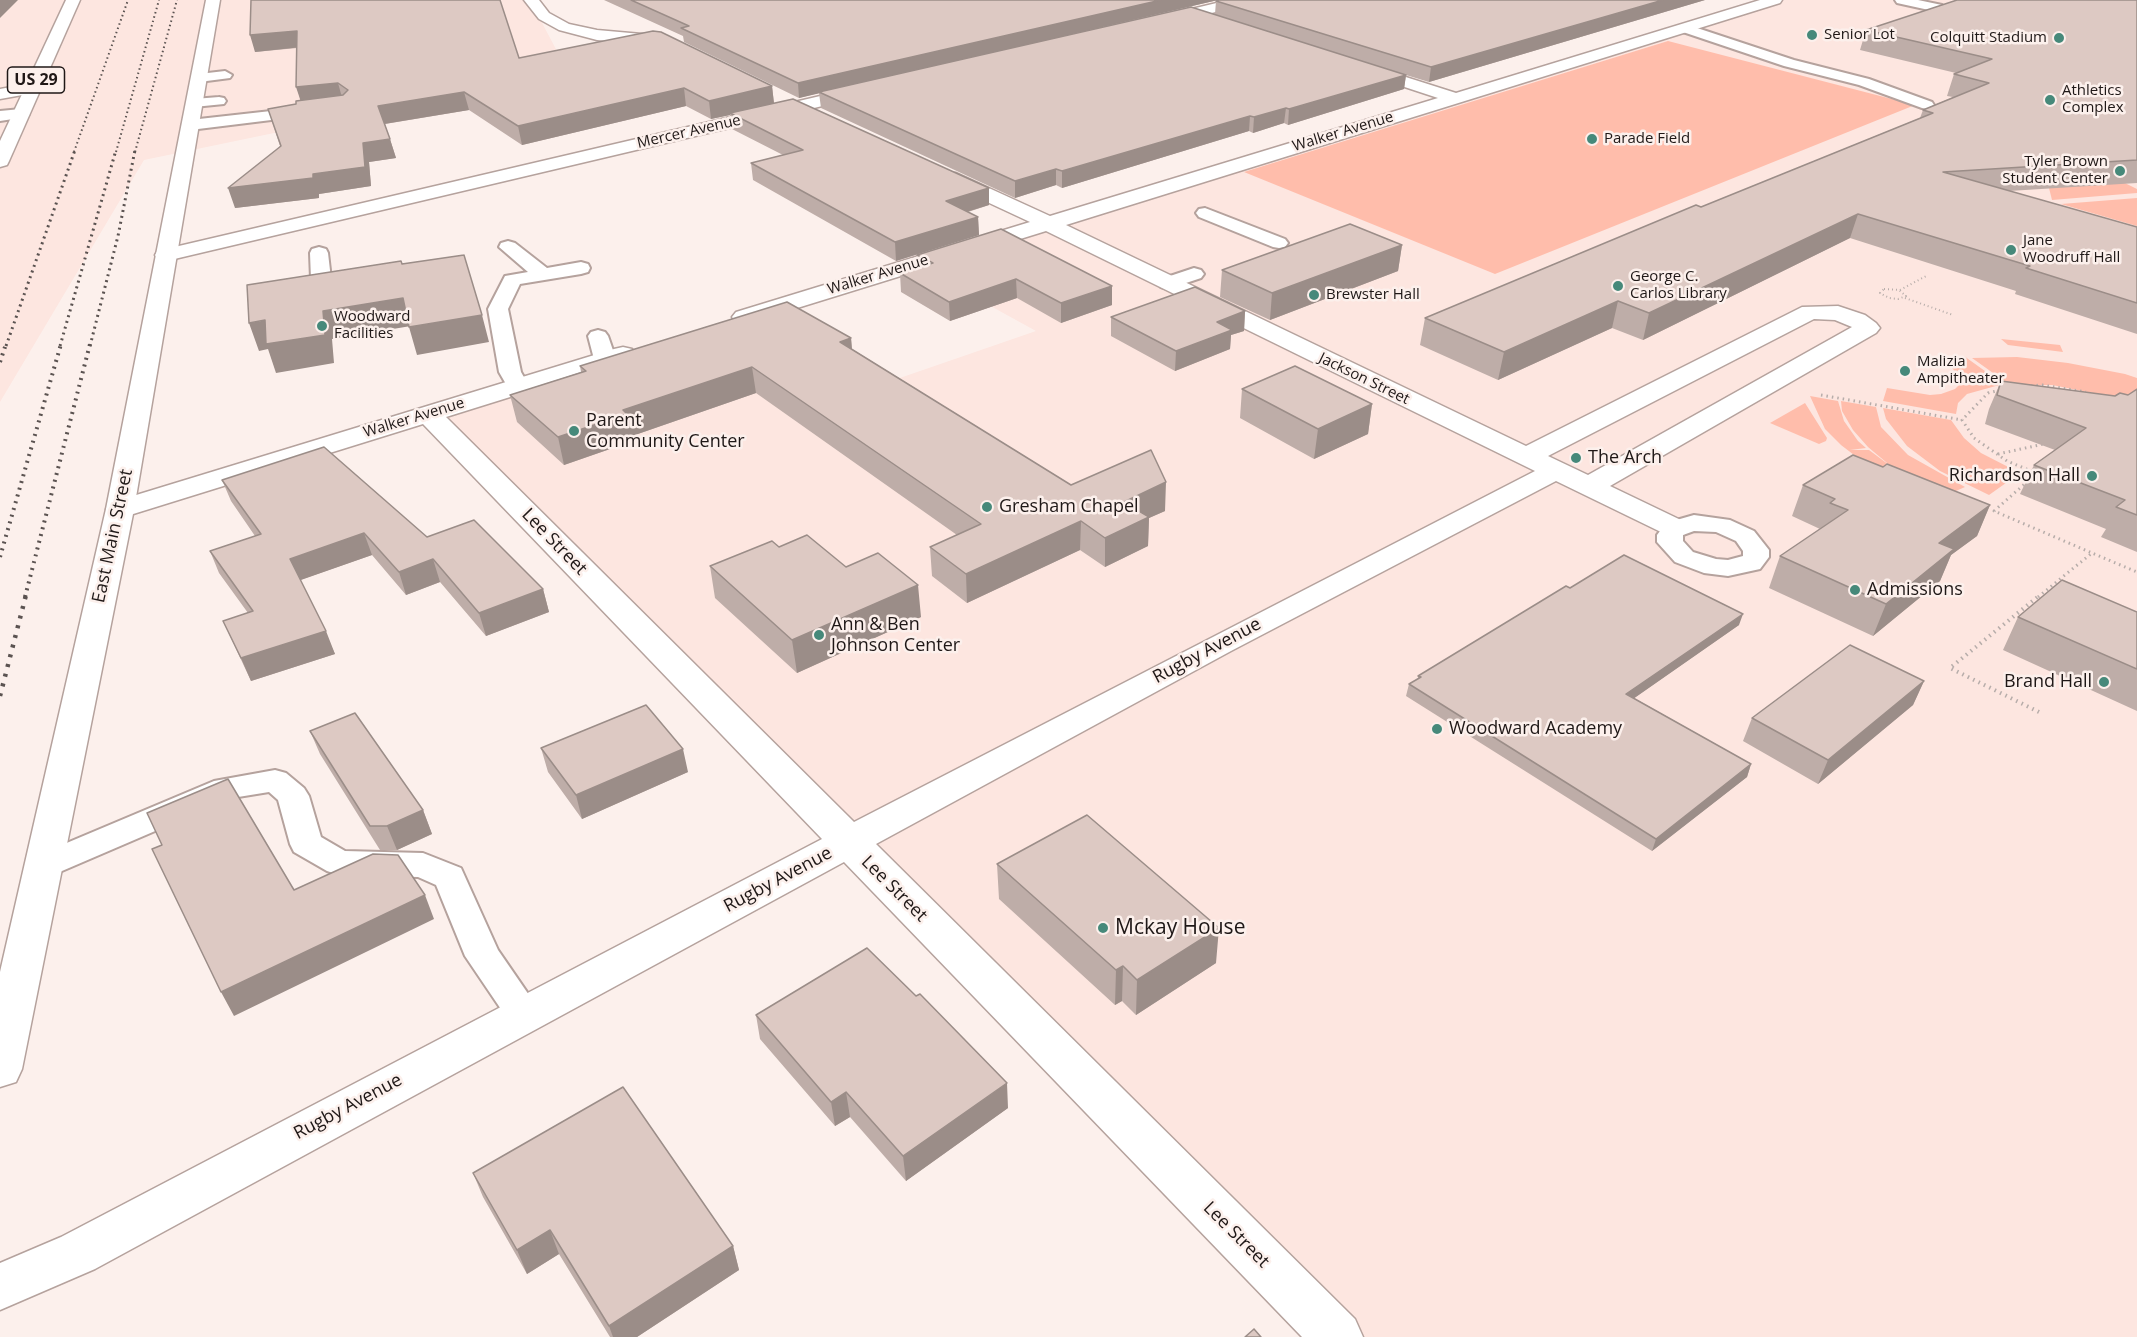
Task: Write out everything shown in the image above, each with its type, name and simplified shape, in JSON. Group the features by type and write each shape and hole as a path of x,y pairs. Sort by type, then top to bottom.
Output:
{"street":[{"name":"US 29","path":"2,154 73,0"},
{"name":"East Main Street","path":"0,1069 120,509 166,255 205,97 213,0"},
{"path":"531,0 544,16 564,27 597,35 667,42 678,47"},
{"path":"1144,24 1247,0"},
{"name":"Walker Avenue","path":"718,324 1051,225 1775,0"},
{"path":"1720,2 1747,9"},
{"path":"1159,3 1224,24"},
{"path":"1345,63 1456,98"},
{"name":"Mercer Avenue","path":"166,255 880,87"},
{"path":"0,94 33,88"},
{"path":"779,97 821,117"},
{"name":"Jackson Street","path":"929,167 1675,528"},
{"path":"1525,457 1810,312 1838,313 1857,320 1868,328 1867,331 1587,487"},
{"name":"Walker Avenue","path":"120,509 650,345"},
{"name":"Lee Street","path":"428,414 1337,1337"},
{"name":"Rugby Avenue","path":"0,1287 78,1253 1220,644 1555,471"}],"lane":[{"path":"1901,0 1938,8"},
{"path":"1685,28 1740,44 1776,58 1864,82 1927,105"},
{"path":"1776,58 1798,56"},
{"path":"205,97 320,110"},
{"path":"0,116 21,114"},
{"path":"1205,213 1279,243"},
{"path":"508,247 543,274"},
{"path":"319,253 321,279"},
{"path":"518,386 510,372 498,309 512,279 581,268"},
{"path":"1168,284 1194,274"},
{"path":"598,336 605,359"},
{"path":"43,866 225,789 275,780 293,796 306,844 339,863 423,865 449,878 483,956 524,1014"}],"path":[{"path":"1899,290 1928,275"},
{"path":"1904,298 1906,295 1899,290 1887,288 1880,291 1889,297 1904,298 1953,315"},
{"path":"2025,386 2042,385 2069,389 2089,393 2088,396"},
{"path":"1962,420 1988,393 2007,389"},
{"path":"1838,399 1962,420 1974,438 1997,454 2037,473 1994,512 2137,572"},
{"path":"1997,454 2054,442"},
{"path":"2039,712 1950,668 2092,553"}],"shaded area":[{"path":"0,0 530,0 568,72 144,160 0,402"},
{"name":"Woodward Academy","path":"1775,0 2137,0 2137,1337 1336,1337 428,414 692,332 807,410 1036,331 914,264"},
{"name":"Parade Field","path":"1668,41 1915,105 1495,274 1244,172"},
{"path":"2078,160 2137,189 2137,193 2052,200 2046,176"},
{"path":"2137,198 2137,226 2061,204"},
{"path":"2001,339 2060,345 2063,352 2008,345"},
{"path":"1964,356 2003,384 1967,394 1958,403 1956,414 1883,401 1887,388 1930,395 1955,389 1962,382 1961,377 1952,368 1936,359"},
{"path":"2017,357 2068,363 2125,374 2137,378 2137,390 2123,399 2052,385 2010,385 1972,358"},
{"path":"1810,396 1838,401 1844,421 1866,448 1850,450 1869,450 1908,479 1858,458 1841,445 1825,429"},
{"path":"1841,401 1876,407 1881,427 1908,455 1965,487 1942,497 1899,473 1868,447 1853,430 1842,411"},
{"path":"1805,403 1827,438 1826,441 1819,444 1770,423"},
{"path":"1883,408 1951,420 1964,438 1981,453 2020,473 1989,495 1940,471 1907,446 1886,419"}],"building":[{"path":"251,0 500,0 519,58 653,31 661,32 772,86 709,101 684,88 518,126 464,92 378,106 390,139 363,143 365,167 313,174 313,178 228,188 281,146 268,109 296,104 296,101 343,95 348,90 338,83 296,87 297,31 250,35"},
{"path":"631,0 1161,0 798,83 681,28 689,26"},
{"path":"1663,0 1431,67 1216,1"},
{"path":"1957,0 2137,0 2137,160 1943,172 2137,227 2137,303 2026,268 2030,266 1858,214 1649,313 1618,301 1504,352 1425,318 1696,205 1701,207 1933,113 1923,110 1989,83 1954,74 1992,59 1866,30"},
{"path":"1191,7 1406,75 1289,109 1250,116 1062,171 1056,169 1015,181 819,92"},
{"path":"793,99 989,188 946,201 978,217 895,242 751,163 803,150 730,113"},
{"path":"1350,224 1402,245 1272,293 1222,270"},
{"path":"1001,229 1112,286 1061,303 1016,279 949,302 900,273 933,263 917,255"},
{"path":"464,255 482,315 409,327 403,298 323,311 325,335 266,344 265,320 249,323 247,285 401,261 402,264"},
{"path":"1195,287 1245,311 1217,322 1232,330 1176,351 1111,317"},
{"path":"787,302 851,338 840,342 1071,485 1151,450 1166,482 1124,502 1149,517 1105,538 1081,521 966,574 930,547 981,524 752,367 623,410 627,414 558,437 510,395 586,371 580,366"},
{"path":"1295,366 1372,404 1318,429 1242,389"},
{"path":"2001,381 2115,396 2120,393 2128,395 2137,389 2137,515 2116,507 2125,500 2034,465 2086,428 1997,395"},
{"path":"324,447 427,537 474,520 543,589 479,613 433,559 399,572 364,533 290,559 326,631 241,658 223,621 253,611 210,551 261,534 222,480"},
{"path":"1853,455 1883,467 1887,464 1990,505 1939,543 1954,549 1886,604 1780,556 1848,510 1830,503 1835,499 1803,485"},
{"path":"807,535 846,567 878,553 918,585 792,640 710,566 772,541 779,547"},
{"path":"1624,555 1743,614 1626,694 1751,764 1656,839 1409,684 1421,677 1418,676 1566,586 1570,588"},
{"path":"2062,580 2137,612 2137,669 2018,617"},
{"path":"1850,645 1924,681 1828,760 1752,718"},
{"path":"646,705 683,749 576,795 541,748"},
{"path":"355,713 423,810 387,826 370,826 310,731"},
{"path":"228,779 294,890 373,854 398,855 425,895 221,992 152,849 162,845 147,813"},
{"path":"1087,815 1219,928 1137,980 1123,966 1116,970 997,864"},
{"path":"867,948 916,996 920,994 1007,1083 903,1156 846,1092 831,1102 756,1015"},
{"path":"623,1087 733,1246 609,1326 550,1230 517,1250 473,1173"},
{"path":"1254,1329 1261,1337 1245,1337"}],"railway":[{"path":"74,152 128,0"},
{"path":"116,152 159,0"},
{"path":"135,152 177,0"},
{"path":"6,346 75,150"},
{"path":"60,346 116,150"},
{"path":"90,346 118,236 135,150"},
{"path":"0,362 6,344"},
{"path":"0,557 61,344"},
{"path":"25,597 90,344"},
{"path":"0,696 26,595"}],"place":[{"name":"Senior Lot","path":"1812,35"},
{"name":"Colquitt Stadium","path":"2059,38"},
{"name":"Athletics Complex","path":"2050,100"},
{"name":"Parade Field","path":"1592,139"},
{"name":"Tyler Brown Student Center","path":"2120,171"},
{"name":"Jane Woodruff Hall","path":"2011,250"},
{"name":"George C. Carlos Library","path":"1618,286"},
{"name":"Brewster Hall","path":"1314,295"},
{"name":"Woodward Facilities","path":"322,326"},
{"name":"Malizia Ampitheater","path":"1905,371"},
{"name":"Parent Community Center","path":"574,431"},
{"name":"The Arch","path":"1576,458"},
{"name":"Richardson Hall","path":"2092,476"},
{"name":"Gresham Chapel","path":"987,507"},
{"name":"Admissions","path":"1855,590"},
{"name":"Ann & Ben Johnson Center","path":"819,635"},
{"name":"Brand Hall","path":"2104,682"},
{"name":"Woodward Academy","path":"1437,729"},
{"name":"Mckay House","path":"1103,928"}]}
